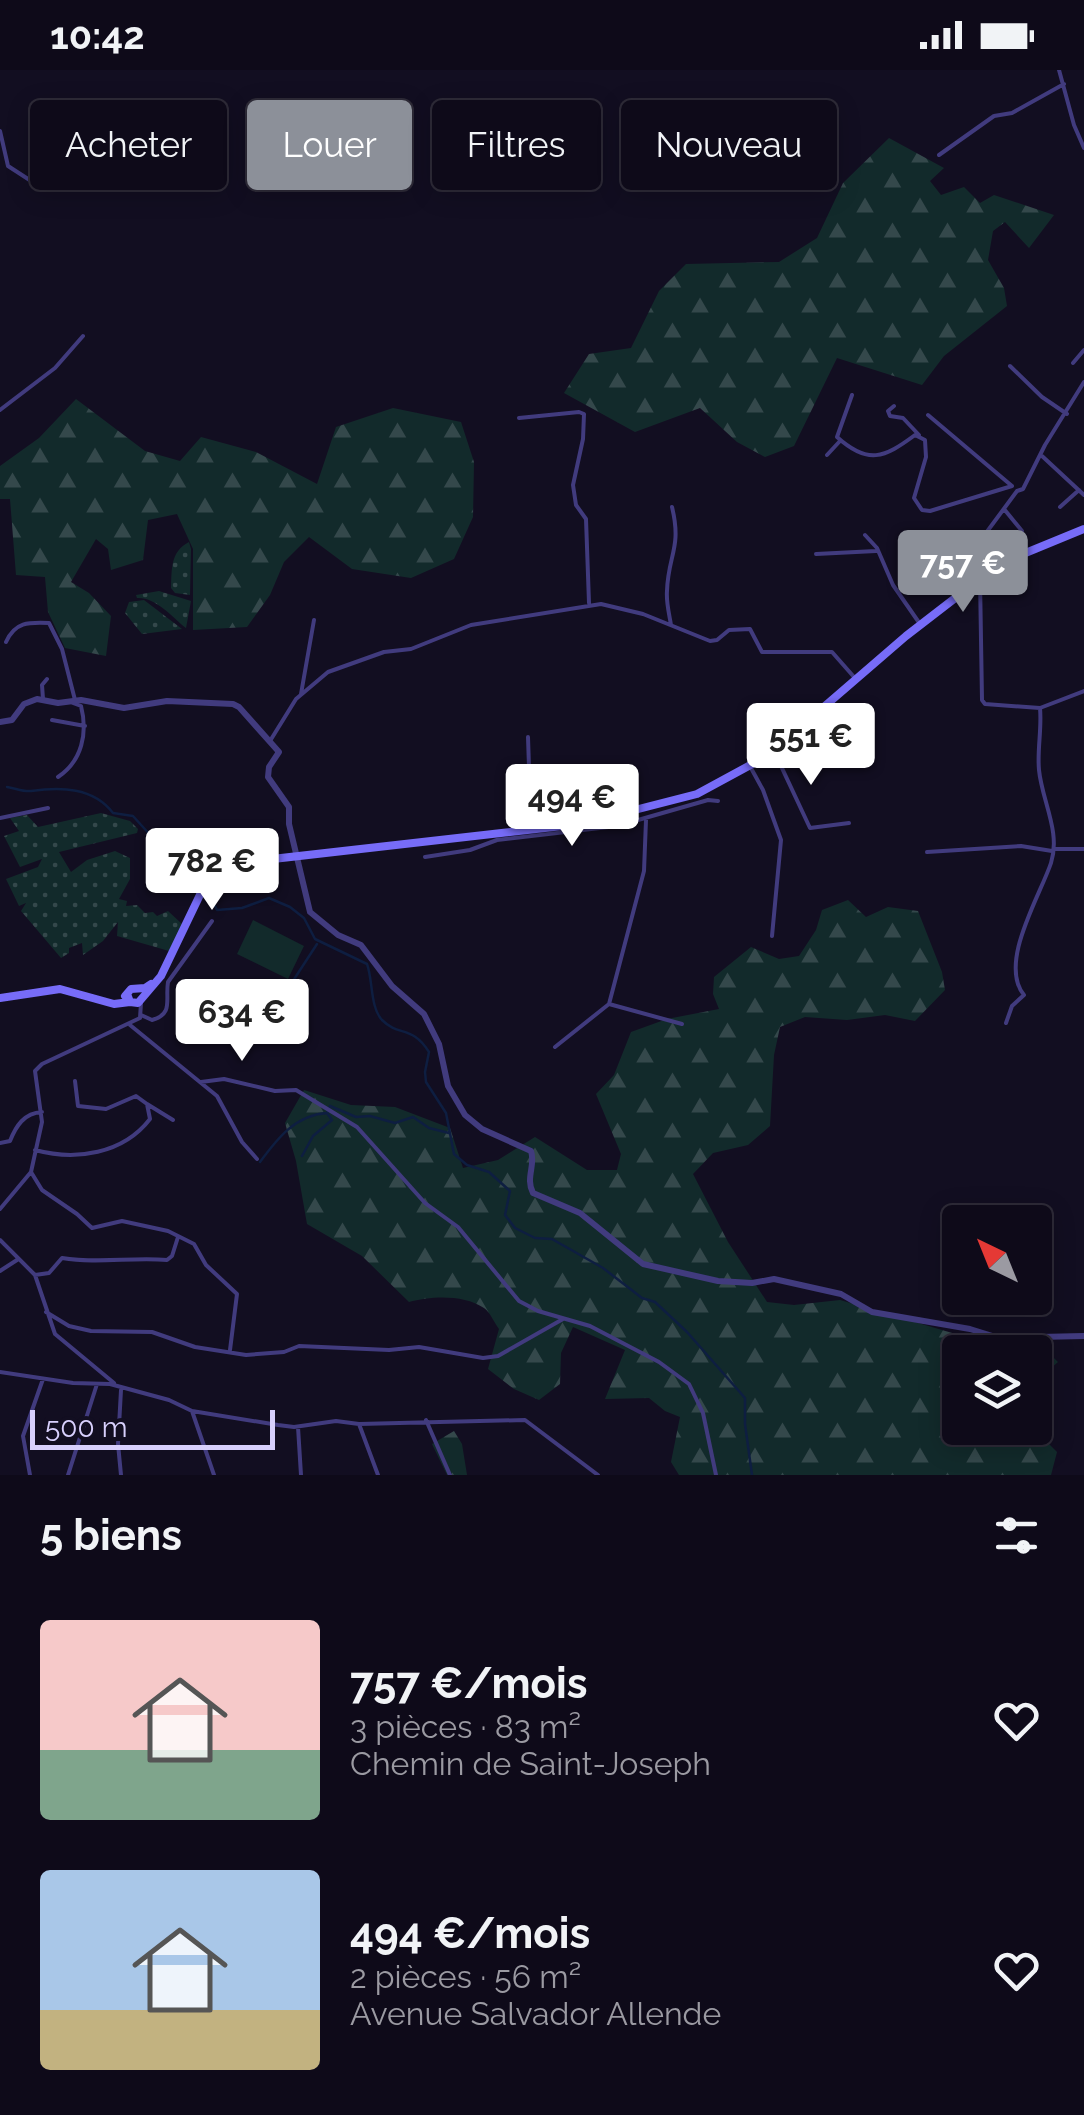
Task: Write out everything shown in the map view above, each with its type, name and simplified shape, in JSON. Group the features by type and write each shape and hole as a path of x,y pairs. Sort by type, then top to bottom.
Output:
{"main road":[{"path":"920,625 966,581 1083,531"},
{"path":"0,998 60,989 106,1002 137,1001 158,980 216,868 295,852 309,854 519,834 645,814 698,794 774,750 906,636 998,565"}],"street":[{"path":"1059,70 1084,148"},
{"path":"939,155 994,116 1012,112 1064,84"},
{"path":"0,131 8,166 30,180"},
{"path":"0,410 56,368 83,336"},
{"path":"1073,363 1084,350"},
{"path":"1010,366 1042,397 1067,414"},
{"path":"894,406 888,411 890,416 903,418 925,440 927,453 914,498 922,510 930,511 1023,490 1044,446 1084,382"},
{"path":"852,395 837,433 840,441 868,458 918,435"},
{"path":"519,418 584,414 574,498 586,520 589,605"},
{"path":"928,416 1014,489"},
{"path":"827,455 840,441"},
{"path":"1042,456 1084,495"},
{"path":"942,560 975,556 1014,489"},
{"path":"1060,507 1079,490"},
{"path":"671,624 667,585 677,529 672,507"},
{"path":"1004,509 1022,531"},
{"path":"865,535 920,625"},
{"path":"816,554 878,551"},
{"path":"988,569 979,577 984,704 1040,708 1084,691"},
{"path":"270,741 301,694 328,672 472,625 589,605 620,607 714,641 729,630 750,628 765,653 832,652 856,679"},
{"path":"301,694 314,620"},
{"path":"6,642 12,629 19,625 49,622 62,649 74,705 81,706 84,726 76,760 71,769 58,777"},
{"path":"43,699 42,685 47,679"},
{"path":"0,722 12,720 28,702 43,699 124,708 167,701 233,704 279,754 269,767 268,776 289,807 295,852 313,916 338,935 360,945 392,986 428,1020 447,1068 448,1086 465,1115 482,1129 531,1151 529,1184 536,1196 580,1213 643,1264 718,1281 774,1279 841,1294 867,1310 999,1338 1084,1336"},
{"path":"1006,1023 1012,1006 1024,995 1017,988 1016,964 1032,904 1054,849 1053,828 1038,767 1040,708"},
{"path":"52,720 84,726"},
{"path":"426,857 519,834 514,801 516,775 528,766 528,737"},
{"path":"774,750 810,828 849,822"},
{"path":"750,767 781,840 772,936"},
{"path":"555,1046 609,1004 644,871 645,814 718,801"},
{"path":"0,818 48,808"},
{"path":"928,852 1022,846 1037,850 1084,849"},
{"path":"137,1001 152,1020 164,1014 170,1003 168,982 212,921"},
{"path":"0,1209 31,1172 42,1112 34,1074 38,1067 138,1021 137,1001"},
{"path":"609,1004 682,1024"},
{"path":"130,1025 217,1096 242,1142 258,1158"},
{"path":"202,1082 224,1079 296,1090 348,1120 374,1141 425,1203 458,1226 519,1300 538,1311 590,1326 689,1384 703,1413 716,1475"},
{"path":"75,1081 78,1106 106,1109 136,1096 174,1120"},
{"path":"35,1150 69,1156 120,1144 150,1119 147,1104"},
{"path":"0,1143 9,1142 14,1129 30,1114 42,1112"},
{"path":"31,1172 42,1190 92,1228 122,1221 168,1230 194,1244 206,1265 237,1294 230,1352"},
{"path":"35,1275 50,1272 62,1258 166,1260 172,1256 178,1237"},
{"path":"0,1240 35,1275 46,1312 62,1343 120,1387 121,1475"},
{"path":"0,1271 18,1259"},
{"path":"46,1312 68,1326 91,1331 152,1332 195,1347 257,1355 299,1346 389,1350 418,1347 483,1358 508,1351 565,1318"},
{"path":"0,1372 120,1387 192,1410 298,1427 324,1422 525,1420 598,1475"},
{"path":"30,1475 23,1436 43,1378"},
{"path":"68,1475 97,1383"},
{"path":"192,1410 214,1475"},
{"path":"426,1420 450,1475"},
{"path":"358,1424 378,1475"},
{"path":"298,1427 302,1475"},
{"path":"581,1462 582,1473"}],"green space":[{"path":"889,138 944,168 930,181 941,195 964,187 980,203 994,195 1054,215 1029,248 1005,222 993,231 988,260 1004,288 1007,306 944,356 922,385 837,358 794,446 765,457 737,442 700,408 635,432 564,393 589,354 631,348 659,291 686,264 779,262 817,238 843,183"},
{"path":"76,399 145,451 180,461 201,437 256,452 317,484 336,427 393,408 461,422 474,462 473,517 454,559 411,578 352,569 309,537 284,562 270,595 247,627 193,630 193,549 177,514 148,520 143,560 111,570 108,549 96,539 71,582 89,593 111,616 106,656 65,648 48,612 45,577 16,575 10,499 0,499 0,466 39,438"},
{"path":"189,542 190,595 175,593 171,588 175,556"},
{"path":"159,591 191,601 186,628 157,604 136,595"},
{"path":"144,600 182,629 142,634 125,613 129,602"},
{"path":"101,813 130,821 137,833 59,852 71,872 87,860 115,851 130,858 130,879 119,899 127,901 126,906 137,905 145,913 157,916 168,911 182,924 169,951 117,936 118,922 103,941 83,955 82,943 69,948 69,953 61,958 21,911 26,903 19,906 6,879 38,867 42,859 20,867 4,836 19,831 10,818 27,815 38,827"},
{"path":"191,848 211,866 197,893 170,888 161,869 173,849"},
{"path":"848,900 866,917 888,907 918,911 945,990 915,1021 885,1015 847,1020 805,1017 780,1027 774,1055 770,1126 748,1145 713,1153 693,1174 728,1242 767,1302 794,1305 840,1300 959,1335 942,1335 942,1445 1050,1445 1057,1452 1051,1475 679,1475 671,1462 680,1417 649,1398 605,1399 625,1350 573,1327 561,1353 560,1384 539,1400 514,1389 488,1369 499,1329 484,1308 467,1300 447,1298 409,1302 362,1256 307,1224 285,1123 304,1090 351,1105 395,1107 450,1128 463,1168 498,1160 535,1137 587,1170 617,1170 621,1154 596,1094 614,1075 631,1032 667,1019 719,1009 713,994 714,977 751,947 779,959 799,956 816,930 822,910"},
{"path":"253,920 304,946 288,979 237,954"},
{"path":"454,1431 462,1444 467,1475 447,1475 432,1444"}],"waterway":[{"path":"7,787 25,791 65,789 86,794 113,813 133,816 161,847 190,845 213,864"},
{"path":"218,870 214,904 217,910 242,908 269,898 304,918 315,939 367,964 375,1008 382,1020 417,1038 429,1052 426,1082 446,1113 454,1154 467,1165 489,1172 510,1191 505,1215 515,1228 535,1238 552,1239 603,1268 642,1298 655,1302 687,1332 745,1398 752,1475"},
{"path":"277,986 289,987 317,944"},
{"path":"302,1156 313,1136 332,1120 327,1113 330,1106 356,1117 370,1116 395,1123 413,1117 429,1128 449,1133"},
{"path":"260,1162 296,1123 327,1113"}]}
